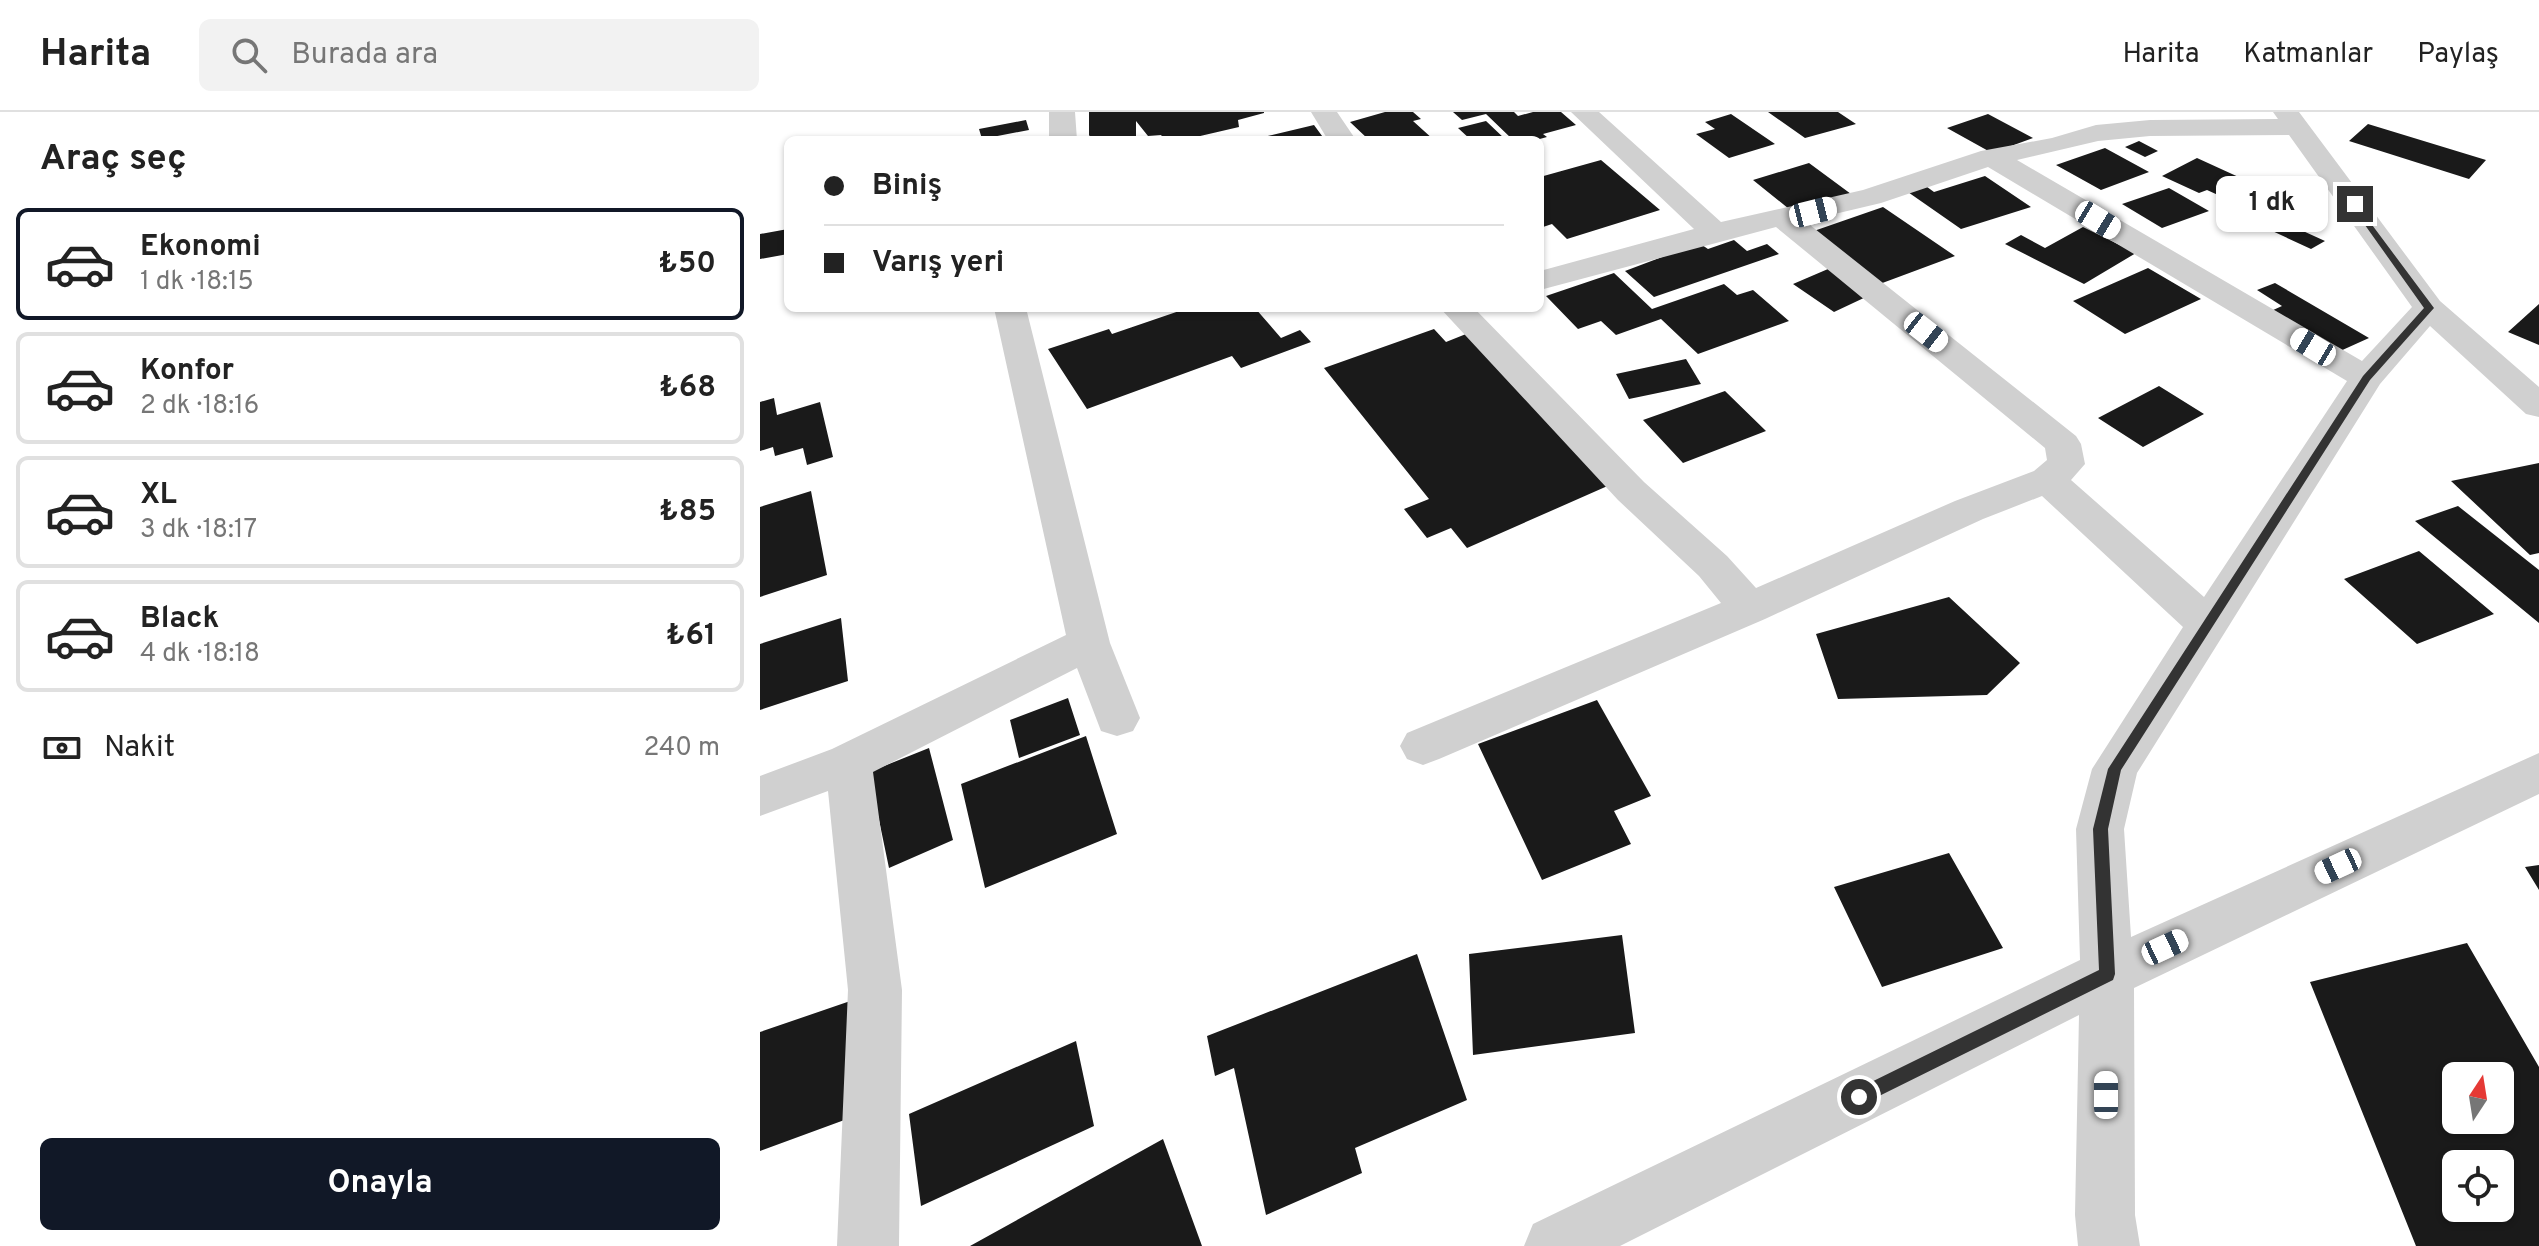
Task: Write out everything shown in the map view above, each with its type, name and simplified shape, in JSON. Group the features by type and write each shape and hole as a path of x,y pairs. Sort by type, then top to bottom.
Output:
{"street":[{"path":"1062,112 1063,136"},
{"path":"1324,112 1339,136"},
{"path":"1584,112 1715,232"},
{"path":"1544,280 1715,232 1784,219 1871,197 1991,157 2056,145 2096,133 2292,119 2429,308 2539,406"},
{"path":"1991,157 2366,378"},
{"path":"1423,746 1750,608 1882,547 2047,480 2066,464 2063,444 1784,219"},
{"path":"2109,1246 2105,1215 2107,974 2100,829 2115,769 2366,378 2429,308"},
{"path":"1011,312 1089,643 1117,718"},
{"path":"1460,312 1631,491 1713,566 1750,608"},
{"path":"2047,480 2207,624"},
{"path":"760,796 848,763 1089,643"},
{"path":"848,763 875,990 868,1246"},
{"path":"1555,1246 2107,974 2539,772"}],"building":[{"path":"1089,112 1264,112 1238,120 1239,127 1200,136 1148,136 1136,121 1136,136 1089,135"},
{"path":"1385,112 1413,112 1421,119 1413,121 1430,136 1365,136 1350,122"},
{"path":"1453,112 1514,112 1518,116 1533,112 1561,112 1576,125 1543,134 1547,137 1544,138 1509,136 1486,114 1462,120"},
{"path":"1768,112 1838,112 1856,124 1805,138"},
{"path":"1731,114 1775,144 1729,158 1696,134 1715,129 1705,122"},
{"path":"1988,114 2033,138 1992,153 1947,128"},
{"path":"1026,120 1029,130 981,136 979,129"},
{"path":"1486,121 1502,136 1467,136 1458,128"},
{"path":"2368,124 2486,160 2469,179 2349,141"},
{"path":"1314,125 1322,136 1268,136"},
{"path":"2139,141 2158,151 2145,157 2125,147"},
{"path":"2105,148 2149,172 2101,190 2056,165"},
{"path":"2197,158 2267,190 2242,203 2325,241 2311,249 2229,211 2240,205 2207,190 2199,193 2162,176"},
{"path":"1601,160 1660,210 1567,239 1552,224 1544,227 1544,176"},
{"path":"1809,163 1851,194 1794,213 1753,180"},
{"path":"1985,176 2031,207 1961,229 1905,190 1923,184 1934,192"},
{"path":"2169,188 2209,211 2162,228 2122,204"},
{"path":"1883,207 1955,256 1877,285 1808,233"},
{"path":"2083,227 2136,253 2084,284 2005,244 2021,235 2045,248"},
{"path":"784,230 784,255 760,259 760,234"},
{"path":"1734,240 1747,251 1767,244 1779,254 1654,297 1625,271 1699,243 1708,249"},
{"path":"2148,268 2201,299 2125,334 2073,301"},
{"path":"1828,269 1868,296 1834,312 1793,284"},
{"path":"1614,273 1652,309 1724,284 1737,295 1753,290 1789,321 1698,354 1661,319 1616,335 1601,321 1578,329 1546,296"},
{"path":"2275,283 2369,338 2338,352 2271,311 2282,306 2257,290"},
{"path":"2539,304 2539,345 2508,332"},
{"path":"1176,312 1258,312 1281,338 1300,330 1311,342 1241,368 1232,356 1087,409 1048,349 1109,329 1112,334"},
{"path":"1434,329 1446,342 1466,334 1612,484 1467,548 1451,528 1427,538 1404,509 1429,499 1324,368"},
{"path":"1686,359 1701,384 1629,399 1616,374"},
{"path":"2159,386 2204,414 2143,447 2098,418"},
{"path":"1725,391 1766,431 1683,463 1643,420"},
{"path":"774,398 777,415 820,402 833,457 807,465 803,448 775,456 773,447 760,451 760,402"},
{"path":"2539,463 2539,553 2530,555 2451,481"},
{"path":"811,491 827,575 760,597 760,507"},
{"path":"2458,506 2539,570 2539,623 2415,521"},
{"path":"2419,551 2494,614 2417,644 2344,579"},
{"path":"1949,597 2020,663 1987,695 1838,699 1816,634"},
{"path":"841,618 848,681 760,710 760,644"},
{"path":"1068,698 1080,735 1019,758 1010,720"},
{"path":"1597,700 1651,796 1614,811 1631,844 1542,880 1478,744"},
{"path":"1086,736 1117,834 985,888 961,784"},
{"path":"929,748 953,840 889,868 869,772"},
{"path":"1949,853 2003,948 1882,987 1834,887"},
{"path":"2539,865 2539,890 2525,867"},
{"path":"1622,935 1635,1033 1473,1055 1469,954"},
{"path":"2467,943 2539,1067 2539,1246 2416,1246 2310,982"},
{"path":"1417,954 1467,1100 1355,1148 1362,1173 1266,1215 1234,1068 1215,1076 1207,1036"},
{"path":"859,998 858,1115 760,1151 760,1032"},
{"path":"1076,1041 1094,1126 921,1206 909,1114"},
{"path":"1163,1139 1202,1246 970,1246"}],"route":[{"path":"1859,1097 2107,974 2100,829 2115,769 2366,378 2429,308 2355,204"}]}
